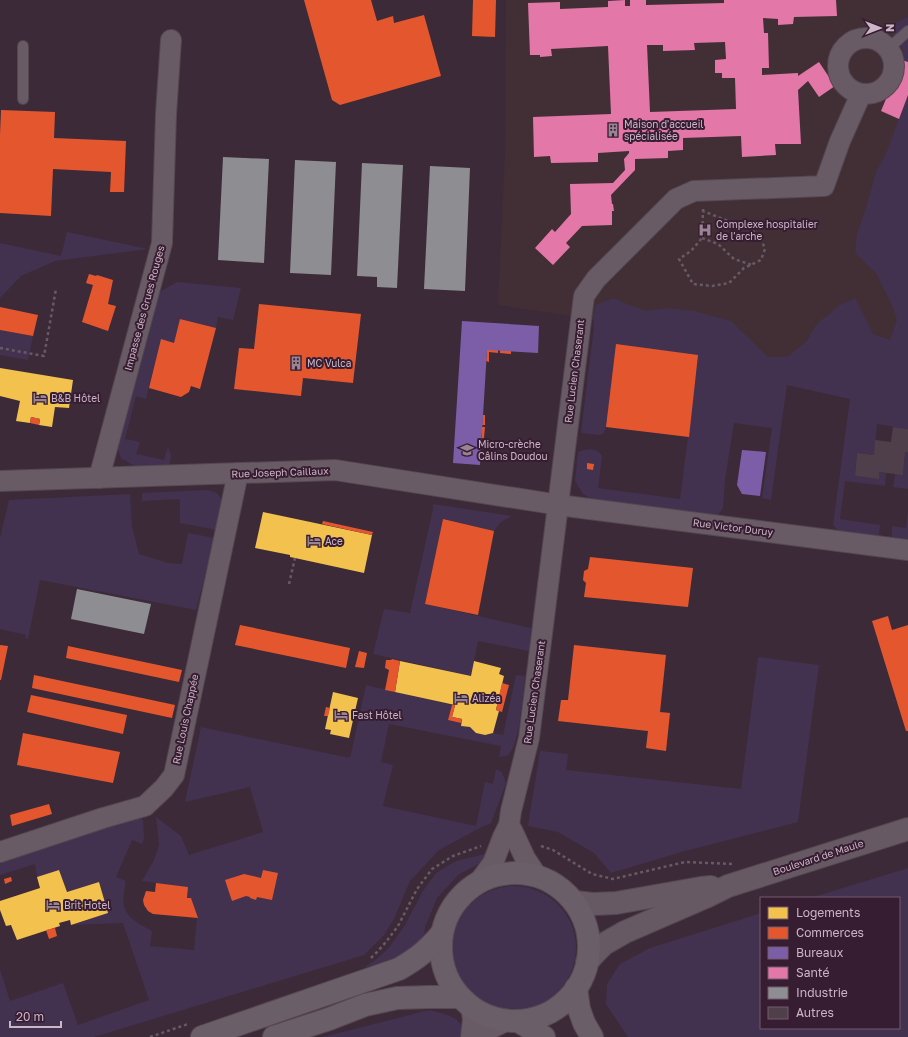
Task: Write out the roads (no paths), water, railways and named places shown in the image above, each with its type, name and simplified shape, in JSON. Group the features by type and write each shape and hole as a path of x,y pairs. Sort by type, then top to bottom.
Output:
{"main road":[{"name":"Boulevard de Maule","path":"587,962 604,944 625,932 728,886 908,829"},
{"path":"507,873 522,873 537,876 551,882 563,890 574,902 583,918 589,944 587,962 581,980 565,1002 551,1012 535,1019 512,1021 500,1020 484,1015 466,1002 452,986 443,967 441,947 442,933 446,919 453,906 462,895 479,882 493,876 507,873"},
{"name":"Boulevard de Maule","path":"574,902 594,904 616,903 702,888 728,886"},
{"path":"202,1037 399,969 415,960 426,951 442,933"},
{"path":"576,988 579,1009 584,1023 592,1037"},
{"path":"274,1037 329,1019 365,1005 397,998 429,997 466,1002"},
{"path":"512,1021 544,1037"}],"street":[{"path":"865,37 874,38 889,48 893,56 894,73 885,87 878,92 860,94 852,91 845,85 837,68 838,59 842,50 856,39 865,37"},
{"name":"Impasse des Grues Rouges","path":"99,478 162,243 166,114 171,40"},
{"name":"Rue Lucien Chaserant","path":"479,882 493,863 509,834 511,811 529,738 584,296 596,279 676,199 694,191 824,186 840,141 860,94"},
{"name":"Rue Joseph Caillaux","path":"0,481 335,470 558,505"},
{"name":"Rue Louis Chappée","path":"0,852 103,818 145,806 164,788 174,775 238,473"},
{"name":"Rue Victor Duruy","path":"558,505 908,550"},
{"path":"509,834 537,876"},
{"path":"466,1002 473,1019 471,1037"},
{"path":"482,1037 486,1032 512,1021"}],"lane":[{"path":"889,48 908,31"},
{"path":"23,46 23,99"}],"place":[{"name":"Maison d'accueil spécialisée","path":"613,130"},
{"name":"Complexe hospitalier de l'arche","path":"705,230"},
{"name":"MC Vulca","path":"296,363"},
{"name":"B&B Hôtel","path":"40,398"},
{"name":"Micro-crèche Câlins Doudou","path":"467,450"},
{"name":"Ace","path":"314,541"},
{"name":"Alizéa","path":"461,698"},
{"name":"Fast Hôtel","path":"341,715"},
{"name":"Brit Hotel","path":"53,905"}]}
